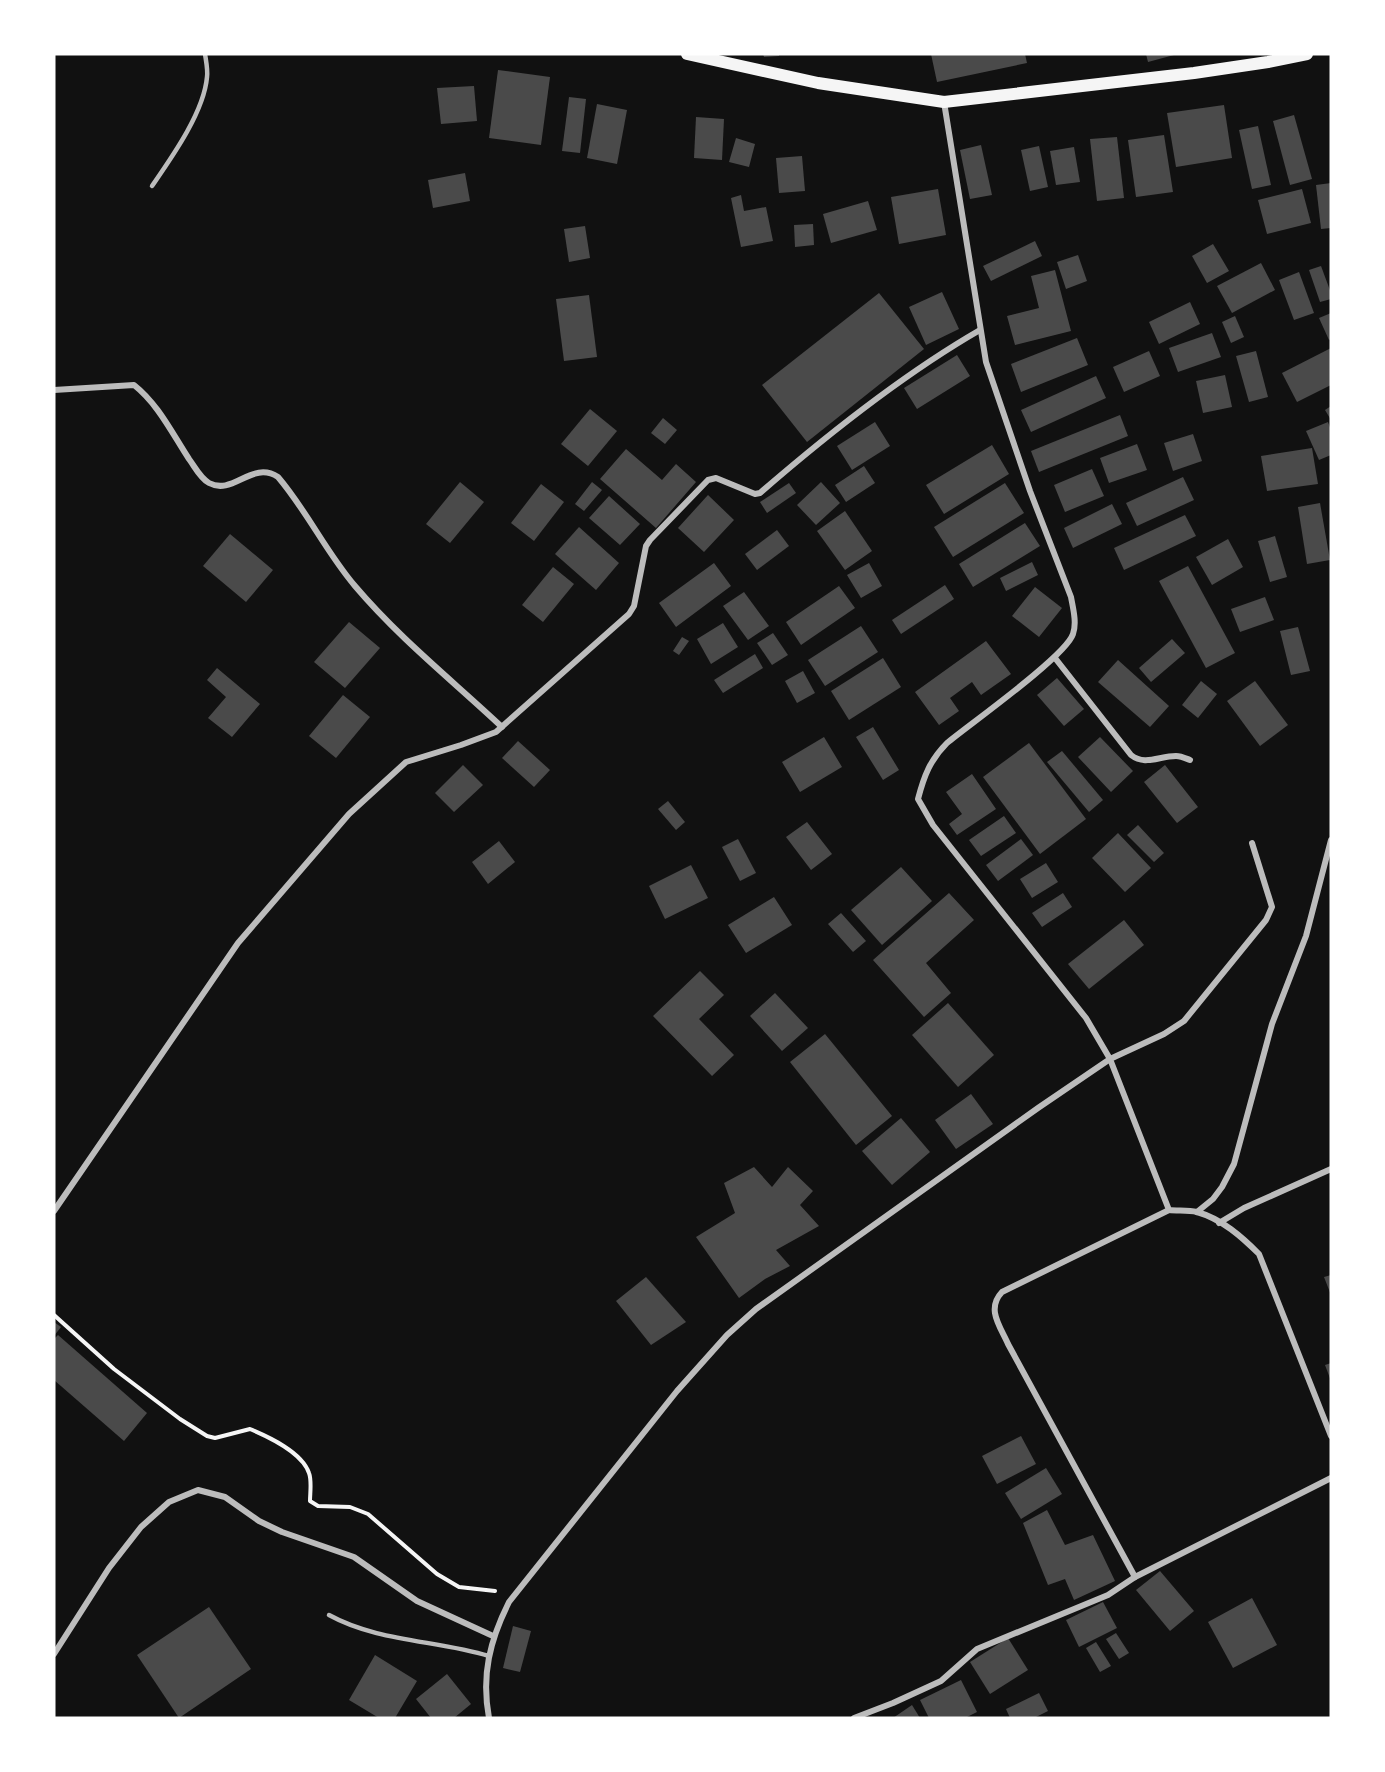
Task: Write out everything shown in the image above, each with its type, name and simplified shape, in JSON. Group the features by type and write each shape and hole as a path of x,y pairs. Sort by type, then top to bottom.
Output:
{"main road":[{"path":"687,54 818,83 944,102 1182,74 1267,58 1307,54"}],"street":[{"path":"944,102 986,362 1030,492 1071,597 1074,614 1073,635 1055,658 934,755 925,774 918,799 933,825 1086,1018 1110,1059 1168,1210"},
{"path":"54,1211 238,943 349,814 405,762 491,735 629,614 634,606 646,546 708,480 716,478 755,494 760,493 806,454 938,354 980,330"},
{"path":"54,390 134,385 152,402 203,480 218,486 227,485 258,472 270,472 278,477 329,554 357,588 393,626 502,727"},
{"path":"1055,658 1137,760 1145,761 1178,755 1190,760"},
{"path":"1197,1212 1213,1199 1234,1164 1272,1024 1306,936 1331,840"},
{"path":"489,1718 485,1696 489,1656 493,1636 511,1599 677,1391 727,1335 756,1309 1110,1059 1164,1034 1184,1021 1266,920 1272,907 1252,843"},
{"path":"1219,1222 1244,1208 1331,1169"},
{"path":"1135,1577 1008,1344 993,1310 995,1299 1002,1292 1168,1210 1197,1212 1238,1233 1259,1254 1331,1436"},
{"path":"854,1718 941,1681 977,1648 1108,1595 1135,1577 1331,1478"},
{"path":"54,1654 109,1568 141,1527 169,1502 198,1490 225,1497 259,1521 282,1532 354,1557 417,1601 493,1636"}],"lane":[{"path":"152,186 184,138 199,106 208,77 205,54"},
{"path":"329,1615 345,1623 378,1633 489,1656"}],"path":[{"path":"54,1315 114,1370 207,1436 215,1438 250,1429 278,1442 303,1461 309,1474 310,1501 318,1506 350,1507 358,1510 377,1521 437,1574 459,1587 490,1590 511,1599"}],"building":[{"path":"763,54 779,54 779,56 764,57"},
{"path":"931,54 1025,54 1027,63 937,82"},
{"path":"1146,54 1174,54 1174,55 1148,62"},
{"path":"498,70 550,77 541,145 489,138"},
{"path":"474,86 477,121 441,124 437,88"},
{"path":"569,97 586,99 580,153 562,151"},
{"path":"597,104 627,110 617,164 587,158"},
{"path":"1224,105 1232,158 1176,167 1167,113"},
{"path":"1294,115 1312,179 1290,185 1273,121"},
{"path":"696,117 724,119 722,160 694,158"},
{"path":"1258,126 1271,185 1252,189 1239,130"},
{"path":"1164,135 1173,192 1136,197 1128,140"},
{"path":"1117,137 1124,198 1097,201 1090,139"},
{"path":"736,138 755,144 749,167 729,162"},
{"path":"981,145 992,195 970,199 960,150"},
{"path":"1039,146 1048,187 1030,191 1021,150"},
{"path":"1074,147 1080,182 1056,185 1050,151"},
{"path":"802,156 805,191 779,193 776,158"},
{"path":"465,173 470,201 433,208 428,180"},
{"path":"1331,183 1331,228 1321,229 1316,185"},
{"path":"938,189 946,235 899,244 891,197"},
{"path":"1302,189 1311,223 1267,234 1258,200"},
{"path":"741,195 744,211 766,207 773,241 741,247 731,198"},
{"path":"868,201 877,230 831,243 823,214"},
{"path":"813,224 814,245 795,247 794,225"},
{"path":"585,226 590,258 569,262 564,229"},
{"path":"1035,241 1042,256 991,281 983,266"},
{"path":"1213,244 1229,271 1207,283 1192,256"},
{"path":"1078,255 1087,281 1066,289 1057,262"},
{"path":"1261,263 1275,290 1232,313 1217,286"},
{"path":"1321,266 1331,299 1320,302 1309,270"},
{"path":"1055,270 1071,331 1015,345 1007,316 1039,308 1031,276"},
{"path":"1299,272 1314,313 1294,320 1279,280"},
{"path":"942,292 959,329 926,345 909,307"},
{"path":"879,293 924,349 807,442 762,385"},
{"path":"589,295 597,357 564,361 556,299"},
{"path":"1190,302 1200,324 1159,344 1149,322"},
{"path":"1331,313 1331,339 1329,340 1319,318"},
{"path":"1235,316 1244,337 1231,343 1222,322"},
{"path":"1212,333 1221,357 1178,372 1169,348"},
{"path":"1077,338 1088,365 1021,392 1011,364"},
{"path":"1331,348 1331,385 1297,402 1282,373"},
{"path":"1149,351 1160,376 1124,392 1113,367"},
{"path":"1256,351 1268,397 1249,402 1236,356"},
{"path":"957,355 970,376 917,409 904,388"},
{"path":"1225,375 1232,407 1203,413 1196,381"},
{"path":"1096,376 1106,398 1031,432 1021,410"},
{"path":"1331,406 1331,420 1325,410"},
{"path":"590,409 617,431 588,466 561,444"},
{"path":"1120,415 1128,436 1039,472 1031,451"},
{"path":"663,418 677,430 665,444 651,433"},
{"path":"875,422 890,446 852,470 837,446"},
{"path":"1328,422 1331,430 1331,455 1319,460 1306,431"},
{"path":"1193,434 1202,461 1173,471 1164,443"},
{"path":"1137,444 1147,470 1109,483 1100,458"},
{"path":"992,445 1009,474 944,514 926,485"},
{"path":"1312,448 1318,484 1267,491 1261,456"},
{"path":"626,449 662,480 676,464 696,482 656,528 600,479"},
{"path":"864,466 875,483 846,502 835,485"},
{"path":"1092,469 1104,496 1065,512 1054,485"},
{"path":"1183,477 1194,500 1137,526 1126,503"},
{"path":"460,482 484,502 450,543 426,524"},
{"path":"592,482 602,490 584,511 575,504"},
{"path":"821,482 840,503 816,525 797,505"},
{"path":"789,483 796,493 767,513 760,502"},
{"path":"1005,483 1024,513 953,557 934,527"},
{"path":"541,484 564,502 534,541 511,523"},
{"path":"708,495 734,520 704,552 678,528"},
{"path":"609,496 640,524 620,545 589,518"},
{"path":"1320,503 1330,560 1307,564 1298,507"},
{"path":"1112,504 1122,524 1073,548 1064,528"},
{"path":"845,511 872,551 845,570 817,531"},
{"path":"1185,515 1196,536 1124,570 1114,548"},
{"path":"1025,523 1040,546 973,587 959,564"},
{"path":"579,527 619,563 596,590 555,554"},
{"path":"777,530 789,546 757,570 745,554"},
{"path":"230,534 273,570 246,602 203,566"},
{"path":"1275,536 1287,577 1270,582 1258,541"},
{"path":"1228,539 1243,567 1212,585 1196,557"},
{"path":"1032,562 1038,575 1006,591 1000,578"},
{"path":"714,563 731,586 676,627 659,603"},
{"path":"869,563 882,586 861,598 847,575"},
{"path":"1188,566 1235,653 1206,668 1159,581"},
{"path":"553,567 574,584 543,622 522,605"},
{"path":"945,585 954,599 901,634 892,620"},
{"path":"839,586 855,608 801,645 786,622"},
{"path":"1035,587 1062,608 1039,637 1012,616"},
{"path":"744,592 769,626 748,640 723,606"},
{"path":"1265,597 1274,620 1240,632 1231,609"},
{"path":"349,622 380,648 345,688 314,662"},
{"path":"723,623 738,647 711,664 697,639"},
{"path":"861,626 878,652 825,686 808,660"},
{"path":"1298,627 1310,671 1291,675 1280,631"},
{"path":"773,633 788,655 772,665 757,643"},
{"path":"682,637 689,641 679,655 673,651"},
{"path":"1172,639 1185,653 1151,682 1139,668"},
{"path":"986,641 1011,674 981,695 972,682 950,698 959,711 939,725 915,692"},
{"path":"755,654 763,668 723,693 714,680"},
{"path":"883,658 901,687 849,720 831,691"},
{"path":"1118,660 1169,706 1150,727 1098,682"},
{"path":"217,668 260,704 232,737 208,718 226,697 207,680"},
{"path":"803,671 815,693 797,703 785,681"},
{"path":"1057,678 1084,709 1064,726 1037,695"},
{"path":"1201,681 1217,694 1198,718 1182,705"},
{"path":"1255,681 1288,725 1260,746 1227,701"},
{"path":"343,695 370,717 336,758 309,736"},
{"path":"873,727 899,770 883,780 856,737"},
{"path":"824,737 842,767 800,792 782,762"},
{"path":"1100,737 1133,771 1111,792 1078,757"},
{"path":"518,741 550,770 534,787 502,758"},
{"path":"1029,743 1086,819 1040,854 983,777"},
{"path":"1062,751 1103,800 1089,812 1047,762"},
{"path":"463,765 483,785 454,812 435,793"},
{"path":"1165,765 1198,807 1177,823 1144,782"},
{"path":"972,774 996,809 957,835 949,824 962,814 946,792"},
{"path":"668,801 685,822 676,830 658,809"},
{"path":"1004,816 1016,833 981,856 969,840"},
{"path":"807,822 832,854 811,870 786,837"},
{"path":"1138,825 1164,853 1154,862 1127,835"},
{"path":"1118,833 1151,868 1125,892 1092,858"},
{"path":"738,839 756,873 740,881 722,847"},
{"path":"1021,839 1033,855 998,881 986,865"},
{"path":"499,841 515,862 488,884 472,862"},
{"path":"1046,863 1058,882 1032,898 1020,879"},
{"path":"691,865 708,898 665,919 649,886"},
{"path":"901,867 932,901 882,945 851,910"},
{"path":"949,893 974,920 926,963 951,993 924,1017 873,960"},
{"path":"1063,893 1072,907 1042,927 1032,913"},
{"path":"774,897 792,925 746,953 728,925"},
{"path":"841,913 866,941 853,952 828,924"},
{"path":"1124,920 1144,945 1089,989 1068,964"},
{"path":"700,971 724,995 699,1019 734,1055 712,1076 653,1016"},
{"path":"775,993 808,1028 782,1051 750,1016"},
{"path":"948,1003 994,1055 958,1087 912,1035"},
{"path":"825,1034 892,1116 856,1145 790,1062"},
{"path":"971,1094 993,1124 956,1149 935,1120"},
{"path":"901,1118 930,1152 892,1185 862,1151"},
{"path":"754,1167 772,1187 788,1167 813,1191 800,1205 819,1226 776,1250 790,1266 765,1279 739,1298 696,1237 735,1213 724,1183"},
{"path":"1331,1275 1331,1295 1324,1277"},
{"path":"646,1277 686,1322 651,1345 616,1301"},
{"path":"54,1322 61,1327 54,1336"},
{"path":"58,1335 147,1413 124,1441 54,1380 54,1339"},
{"path":"1331,1363 1331,1381 1325,1365"},
{"path":"1021,1436 1036,1464 997,1484 982,1456"},
{"path":"1046,1468 1062,1494 1021,1519 1005,1493"},
{"path":"1047,1510 1065,1545 1093,1535 1115,1581 1074,1600 1065,1579 1048,1585 1023,1523"},
{"path":"1160,1571 1194,1611 1170,1631 1136,1590"},
{"path":"1252,1598 1277,1645 1233,1668 1208,1622"},
{"path":"1103,1602 1117,1628 1079,1647 1066,1620"},
{"path":"209,1607 251,1669 179,1718 137,1655"},
{"path":"513,1626 531,1631 520,1672 503,1668"},
{"path":"1116,1633 1129,1653 1119,1659 1106,1639"},
{"path":"1008,1638 1028,1670 990,1694 970,1662"},
{"path":"1096,1642 1111,1666 1100,1672 1086,1648"},
{"path":"375,1655 417,1681 395,1718 379,1718 349,1700"},
{"path":"447,1674 471,1704 454,1718 431,1718 416,1699"},
{"path":"961,1680 977,1712 965,1718 929,1718 920,1700"},
{"path":"1039,1693 1048,1711 1034,1718 1010,1718 1006,1709"},
{"path":"912,1705 920,1718 893,1718"}]}
